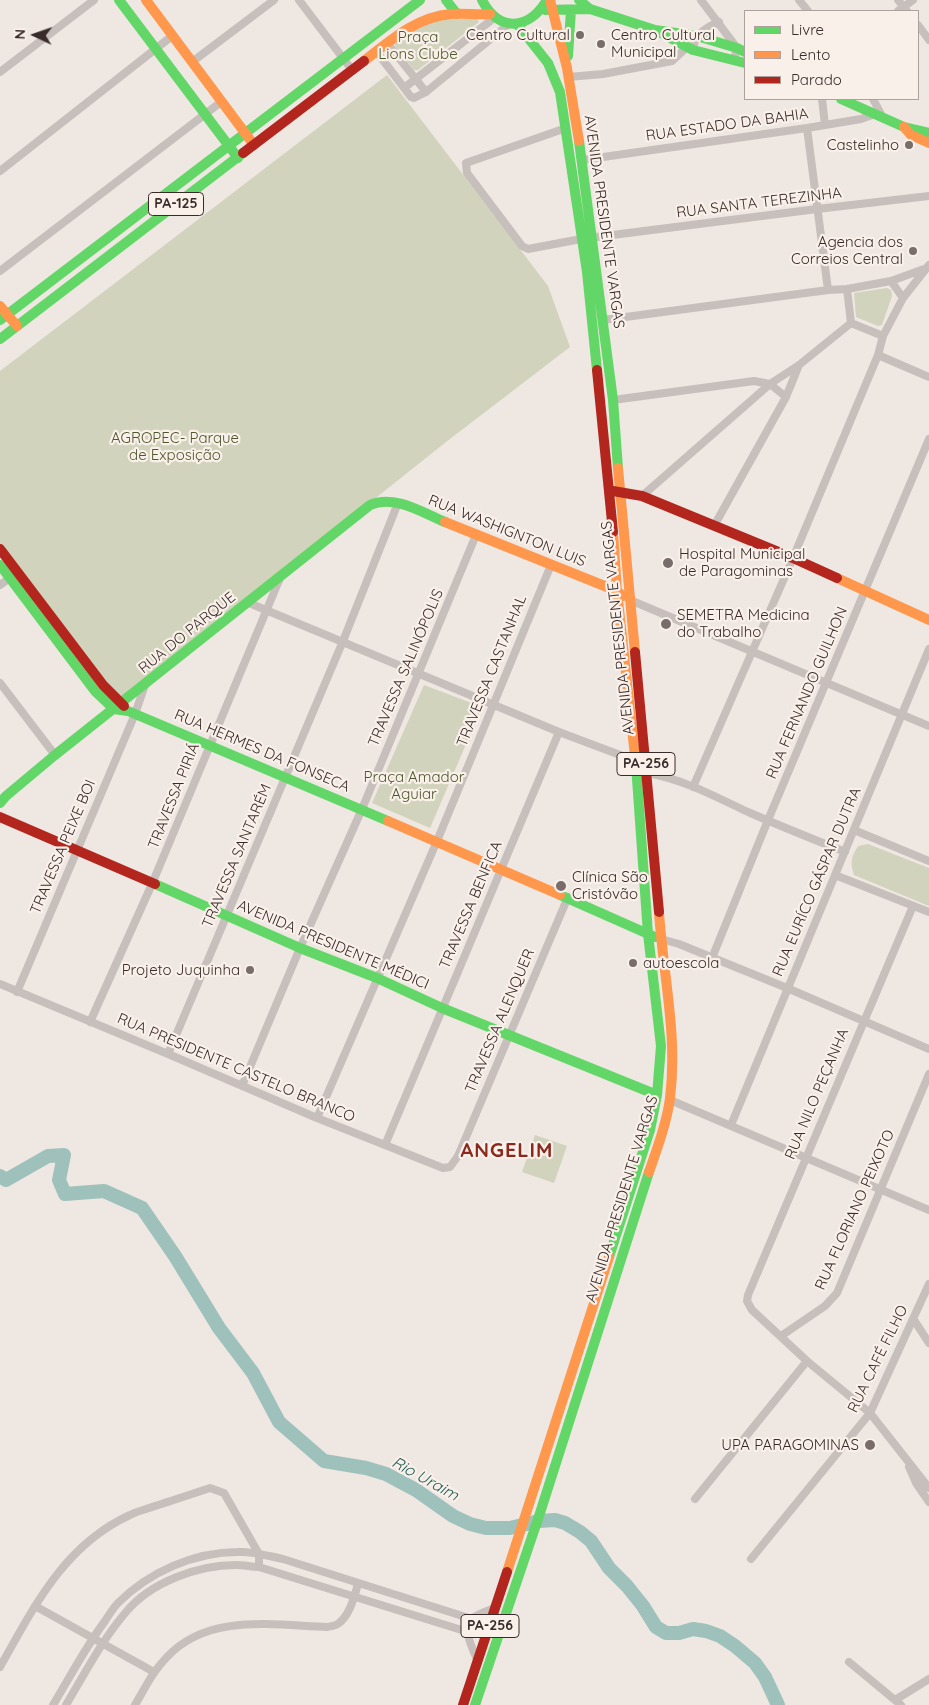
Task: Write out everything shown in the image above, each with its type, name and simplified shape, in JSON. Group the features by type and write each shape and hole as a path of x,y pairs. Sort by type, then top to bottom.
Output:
{"main road":[{"path":"119,0 238,158"},
{"path":"146,0 254,145"},
{"name":"PA-125","path":"4,317 420,0"},
{"path":"446,0 457,14"},
{"path":"482,0 492,16"},
{"path":"579,0 590,9"},
{"path":"513,24 526,22 535,17 547,5 571,10 590,9 655,30 690,48 744,63"},
{"name":"AVENIDA PRESIDENTE VARGAS","path":"547,5 568,73 582,160 614,400 617,591 636,762 648,934 661,1046 657,1095 650,1130 582,1362"},
{"path":"568,73 571,10"},
{"name":"PA-125","path":"2,334 16,326 376,51 415,24 436,17 457,14 492,16 513,24"},
{"name":"AVENIDA PRESIDENTE VARGAS","path":"496,1607 528,1510 653,1159 670,1100 674,1041 661,939 657,875 630,600 566,128 560,92 551,67 541,52 513,24"},
{"path":"655,30 697,36 741,50"},
{"path":"843,100 904,127 929,133"},
{"path":"904,127 911,135 929,143"},
{"path":"119,228 128,240"},
{"path":"57,277 65,289"},
{"path":"0,306 4,317 16,326"},
{"path":"615,491 642,496 793,558 929,620"},
{"name":"RUA DO PARQUE","path":"0,802 55,755 249,603 370,505 381,501 398,503"},
{"name":"RUA WASHIGNTON LUIS","path":"398,503 617,591 630,600"},
{"path":"0,549 14,575 118,706 132,713"},
{"path":"0,565 14,575"},
{"name":"RUA HERMES DA FONSECA","path":"132,713 437,841 661,939"},
{"name":"AVENIDA PRESIDENTE MÉDICI","path":"0,817 300,948 378,978 442,1008 509,1033 657,1095"},
{"name":"AVENIDA PRESIDENTE VARGAS","path":"475,1705 540,1513 574,1385"},
{"name":"PA-256","path":"463,1705 496,1607"}],"street":[{"path":"0,72 94,0"},
{"path":"192,62 274,0"},
{"path":"300,0 352,70"},
{"path":"701,0 741,50 734,60"},
{"path":"799,0 807,10"},
{"path":"902,7 913,0"},
{"path":"404,88 492,16"},
{"path":"568,73 603,74 672,61 690,48 697,36 719,22"},
{"path":"376,51 411,97 414,98 426,92 513,24"},
{"path":"919,27 929,40"},
{"path":"0,171 172,36"},
{"path":"387,43 426,92"},
{"path":"822,100 825,125"},
{"path":"873,100 879,116"},
{"path":"0,271 221,102"},
{"name":"RUA ESTADO DA BAHIA","path":"582,160 879,116"},
{"name":"RUA SANTA TEREZINHA","path":"566,128 466,163 467,173 522,246 528,249 582,239 929,196"},
{"path":"807,128 828,290"},
{"path":"603,320 847,289 891,281 926,267"},
{"path":"693,787 793,558 878,355 883,336 903,298 926,267"},
{"path":"891,281 903,298"},
{"path":"847,289 851,323"},
{"path":"851,323 883,336"},
{"path":"642,496 770,384 800,365 851,323"},
{"path":"878,355 929,377"},
{"path":"714,526 786,397 800,365"},
{"path":"614,400 754,381 770,384 786,397"},
{"name":"RUA FERNANDO GUILHON","path":"712,958 768,820 929,439"},
{"name":"TRAVESSA SANTARÉM","path":"168,1054 398,503"},
{"name":"TRAVESSA SALINÓPOLIS","path":"242,1086 300,948 362,809 476,535"},
{"name":"TRAVESSA CASTANHAL","path":"318,1118 437,841 551,565"},
{"path":"0,585 14,575"},
{"name":"TRAVESSA PIRIÁ","path":"90,1022 152,884 280,578"},
{"path":"630,600 929,726"},
{"path":"249,603 419,672 559,732 636,762"},
{"name":"RUA EURÍCO GÁSPAR DUTRA","path":"731,1125 929,648"},
{"path":"0,682 55,755"},
{"name":"TRAVESSA PEIXE BOI","path":"17,992 145,685"},
{"name":"TRAVESSA BENFICA","path":"385,1145 559,732"},
{"path":"647,773 693,787 845,852"},
{"path":"854,830 929,861"},
{"path":"835,875 929,912"},
{"name":"TRAVESSA ALENQUER","path":"458,1156 568,897"},
{"name":"RUA NILO PEÇANHA","path":"782,1336 752,1310 747,1300 748,1295 863,1020 913,906"},
{"path":"661,939 788,988 929,1049"},
{"name":"RUA PRESIDENTE CASTELO BRANCO","path":"0,984 318,1118 444,1168 450,1167 458,1156"},
{"name":"RUA FLORIANO PEIXOTO","path":"782,1336 825,1306 837,1293 929,1074"},
{"path":"670,1100 929,1210"},
{"name":"RUA CAFÉ FILHO","path":"751,1559 870,1413 929,1284"},
{"path":"914,1320 929,1343"},
{"path":"782,1336 807,1361 870,1413 885,1430 926,1486 929,1502"},
{"path":"695,1499 807,1361"},
{"path":"0,1667 35,1606 58,1572 76,1552 102,1531 130,1514 210,1488 224,1493 259,1554 259,1567"},
{"path":"53,1705 93,1637 118,1604 145,1580 176,1565 206,1555 238,1552 283,1559 472,1619"},
{"path":"66,1705 103,1643 127,1610 149,1591 178,1577 206,1569 236,1565 259,1567 468,1632"},
{"path":"136,1705 154,1672 167,1656 183,1643 206,1631 229,1625 327,1627 338,1624 346,1616 355,1596 358,1583"},
{"path":"414,1615 418,1602"},
{"path":"35,1606 154,1672"},
{"path":"478,1662 468,1632 468,1625 472,1619 496,1607"},
{"path":"849,1662 898,1702 929,1679"}],"green space":[{"name":"Praça Lions Clube","path":"437,19 477,19 479,22 418,70 414,70 395,46 394,41"},
{"name":"AGROPEC- Parque de Exposição","path":"387,75 548,286 570,347 446,442 123,699 118,697 0,544 0,371"},
{"path":"887,288 891,290 892,296 882,325 878,326 856,317 854,293"},
{"name":"Praça Amador Aguiar","path":"424,685 482,707 430,828 372,803"},
{"path":"868,844 929,868 929,906 854,875 852,860 854,853 858,846"},
{"path":"535,1135 567,1146 554,1183 522,1172"}],"waterway":[{"name":"Rio Uraim","path":"0,1176 6,1180 48,1156 64,1155 59,1180 65,1194 104,1191 142,1208 175,1256 219,1328 253,1373 279,1422 324,1461 366,1468 386,1474 416,1490 453,1516 470,1524 486,1528 510,1528 539,1521 555,1520 565,1523 591,1541 609,1568 643,1606 656,1627 666,1633 679,1633 693,1629 720,1636 755,1663 765,1677 778,1705"}],"traffic: fast":[{"path":"119,0 238,158"},
{"path":"0,320 420,0"},
{"path":"446,0 457,14"},
{"path":"482,0 489,11 497,18 514,24 532,17 547,0"},
{"path":"579,0 590,9"},
{"path":"545,10 590,9 655,30 697,36 744,52"},
{"path":"568,56 571,10"},
{"path":"517,24 548,63 560,92 587,272 597,370"},
{"path":"661,33 693,50 744,63"},
{"path":"843,100 904,127 929,133"},
{"path":"579,141 613,400 618,468"},
{"path":"0,339 243,153"},
{"path":"0,803 55,755 370,505 379,502 398,503 445,522"},
{"path":"0,565 95,691 114,709 128,711 388,821"},
{"path":"609,1257 650,1130 657,1095 661,1046 648,934 636,765"},
{"path":"155,884 300,948 377,978 442,1008 657,1095"},
{"path":"560,895 655,937"},
{"path":"475,1705 540,1513 649,1172"}],"traffic: slow":[{"path":"146,0 254,145"},
{"path":"550,0 567,68 579,141"},
{"path":"364,61 404,31 426,20 451,14 490,14"},
{"path":"904,127 911,135 929,143"},
{"path":"0,306 17,326"},
{"path":"618,468 635,652"},
{"path":"445,522 617,591 623,596"},
{"path":"613,532 617,591 636,765"},
{"path":"837,578 929,620"},
{"path":"388,821 560,895"},
{"path":"649,1172 667,1116 672,1075 671,1028 659,912"},
{"path":"507,1572 609,1257"}],"traffic: jam":[{"path":"243,153 364,61"},
{"path":"597,370 613,532"},
{"path":"613,491 642,496 837,578"},
{"path":"0,549 103,685 124,706"},
{"path":"635,652 659,912"},
{"path":"0,817 155,884"},
{"path":"463,1705 507,1572"}],"place":[{"name":"Centro Cultural","path":"580,35"},
{"name":"Centro Cultural Municipal","path":"601,44"},
{"name":"Castelinho","path":"909,145"},
{"name":"Agencia dos Correios Central","path":"913,251"},
{"name":"Hospital Municipal de Paragominas","path":"668,563"},
{"name":"SEMETRA Medicina do Trabalho","path":"666,624"},
{"name":"Clínica São Cristóvão","path":"561,886"},
{"name":"autoescola","path":"633,963"},
{"name":"Projeto Juquinha","path":"250,970"},
{"name":"UPA PARAGOMINAS","path":"870,1445"}],"district":[{"name":"ANGELIM","path":"507,1151"}]}
